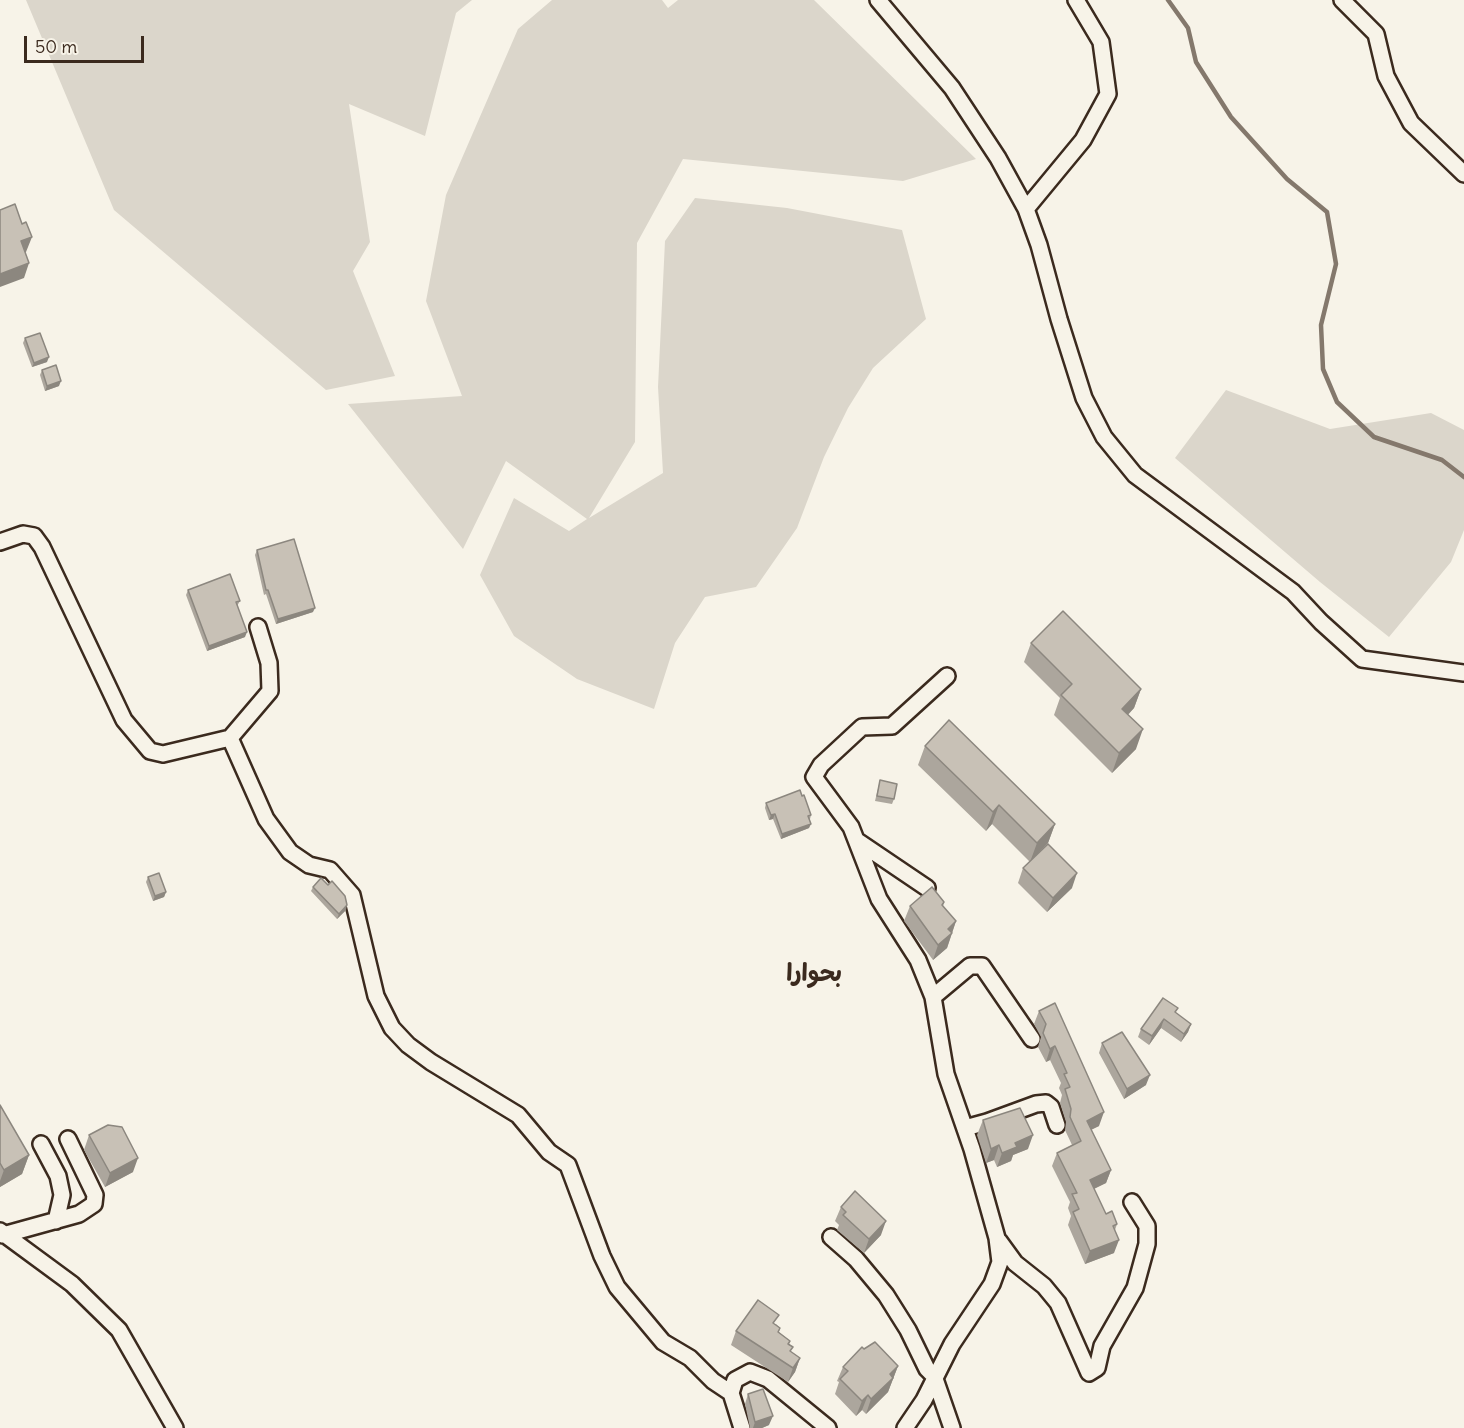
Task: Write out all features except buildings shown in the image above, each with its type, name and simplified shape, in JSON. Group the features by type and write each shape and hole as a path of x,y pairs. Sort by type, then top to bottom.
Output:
{"street":[{"path":"878,0 952,88 998,158 1026,209 1084,398 1104,437 1135,475 1293,592 1321,622 1362,659 1464,673"},
{"path":"1026,209 1083,140 1108,94 1101,42 1076,0"},
{"path":"1342,0 1376,34 1386,76 1411,123 1464,174"},
{"path":"0,542 23,534 33,536 42,547 123,720 150,752 163,754 230,738 270,691 269,663 258,627"},
{"path":"905,1428 924,1400 934,1376 992,1284 1000,1263 997,1238 965,1128 946,1074 933,997 918,960 879,899 850,827 814,777 821,765 862,727 892,726 947,676"},
{"path":"230,738 266,819 290,852 309,866 330,870 352,894 376,996 392,1028 408,1045 431,1062 518,1115 549,1152 568,1165 602,1256 617,1287 663,1342 690,1358 713,1381 731,1393"},
{"path":"856,840 927,888"},
{"path":"933,997 970,966 982,966 1032,1039"},
{"path":"965,1128 1036,1104 1046,1103 1052,1107 1058,1125"},
{"path":"2,1233 79,1214 94,1204 95,1195 87,1175 68,1139"},
{"path":"41,1144 58,1176 62,1195 56,1221"},
{"path":"997,1238 1015,1263 1044,1286 1058,1303 1089,1373 1097,1368 1102,1346 1135,1288 1147,1244 1147,1226 1132,1202"},
{"path":"2,1233 72,1284 119,1330 175,1428"},
{"path":"831,1237 856,1259 886,1295 908,1330 927,1369 934,1376 952,1428"},
{"path":"742,1428 731,1393 735,1380 742,1374 758,1373 828,1428"}],"shaded area":[{"path":"26,0 472,0 456,13 425,136 349,104 370,242 353,271 395,376 326,390 114,210"},
{"path":"552,0 662,0 668,8 678,0 814,0 976,159 903,181 683,159 637,243 635,442 589,518 663,473 658,387 665,241 695,198 787,208 902,230 926,319 873,368 848,408 824,457 797,528 756,587 705,597 675,643 654,709 577,679 514,636 480,575 514,498 569,531 587,519 506,461 463,549 348,404 462,396 426,301 446,195 518,29"},
{"path":"1226,390 1330,429 1431,413 1464,430 1464,530 1451,562 1389,637 1320,582 1175,458"}],"waterway":[{"path":"1168,0 1188,28 1196,62 1231,117 1287,179 1327,212 1336,264 1321,325 1323,369 1337,402 1374,437 1442,460 1464,477"}],"district":[{"name":"بحوارا","path":"814,974"}]}
